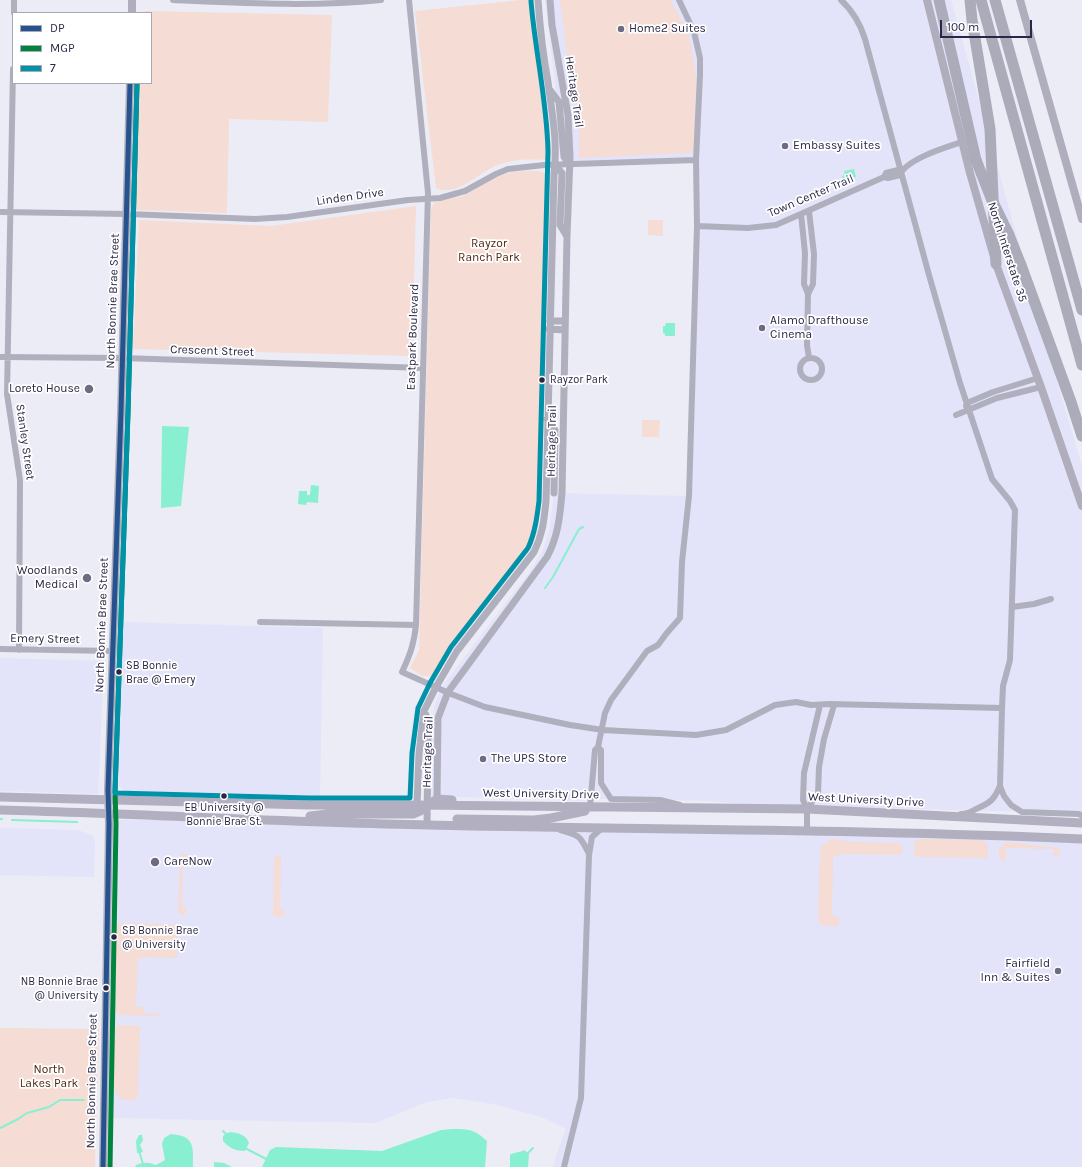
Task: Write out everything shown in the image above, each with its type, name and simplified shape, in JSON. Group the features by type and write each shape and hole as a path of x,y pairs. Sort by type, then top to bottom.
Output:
{"highway":[{"path":"939,0 976,160 990,198 1011,240 1021,265 1072,402 1082,436"},
{"path":"970,0 990,129 996,264"},
{"path":"981,0 1082,365"},
{"path":"995,0 1082,310"}],"main road":[{"path":"132,0 132,12"},
{"name":"North Interstate 35","path":"927,0 962,142 996,264 1038,378 1082,506"},
{"path":"1020,0 1082,219"},
{"name":"North Bonnie Brae Street","path":"103,1167 108,800 123,358 130,84"},
{"name":"West University Drive","path":"0,797 309,805 807,809 1082,823"},
{"path":"292,820 308,816 328,814 413,814 437,799 532,800 541,806"},
{"path":"427,825 442,819 534,820 604,807"},
{"path":"0,810 427,825 807,831 993,835 1082,839"},
{"path":"993,835 994,819"}],"street":[{"path":"14,0 14,12"},
{"path":"173,0 257,3 351,3 381,0"},
{"name":"Eastpark Boulevard","path":"409,0 428,199 416,625 414,642 402,672 436,687"},
{"name":"Heritage Trail","path":"417,805 419,754 424,711 457,651 534,552 541,539 544,527 546,501 555,131 541,37 538,0"},
{"name":"Heritage Trail","path":"437,799 438,718 448,692 547,557 557,535 562,493 567,236 570,165 568,115 552,25 550,0"},
{"path":"590,807 595,750 598,747 604,713 611,700 647,651 658,645 680,618 682,562 689,496 697,226 696,160 700,102 700,58 694,32 679,0"},
{"path":"841,0 848,6 861,27 929,275 967,403 967,411 992,479 1010,501 1015,510 1010,660 1003,686 1000,786 996,795 988,804 966,814 937,816"},
{"name":"Stanley Street","path":"13,84 7,394 20,480 19,650"},
{"path":"549,90 559,102 564,157 570,165"},
{"name":"Town Center Trail","path":"697,226 748,228 776,224 884,177 888,178 900,175 901,171 913,162 962,142"},
{"name":"Linden Drive","path":"0,212 127,214 261,219 287,218 408,200 440,198 465,191 508,169 555,165 696,160"},
{"path":"555,165 562,173 560,224 567,236"},
{"path":"808,211 814,254 813,284 808,294"},
{"path":"801,214 805,253 804,284 808,294 807,345 809,358"},
{"path":"550,321 565,321"},
{"path":"549,329 565,330"},
{"name":"Crescent Street","path":"0,357 123,358 423,368"},
{"path":"809,358 816,359 820,363 822,370 821,378 805,381 801,373 800,366 809,358"},
{"path":"967,403 993,392 1038,378"},
{"path":"956,415 997,398 1041,387"},
{"path":"547,419 555,430 554,493"},
{"path":"1012,607 1034,604 1051,598"},
{"path":"260,622 416,625"},
{"name":"Emery Street","path":"0,649 113,652"},
{"path":"436,687 485,706 570,726 601,730 696,735 726,730 775,705 796,702 811,706 834,705 1002,708"},
{"path":"807,831 807,809 803,800 804,773 820,705"},
{"path":"807,809 818,794 819,767 824,739 834,705"},
{"name":"Heritage Trail","path":"426,708 428,733 427,825"},
{"path":"598,747 601,750 601,783 611,799 660,800 693,808"},
{"path":"1000,786 1004,796 1011,805 1022,812 1079,814 1082,816"},
{"path":"551,827 577,835 583,842 589,855"},
{"path":"564,1167 581,1098 589,855 592,838 602,828"}],"shaded area":[{"path":"545,0 951,0 1082,466 1082,813 749,805 712,801 616,798 576,801 533,798 430,797 431,721 435,703 444,684 531,570 542,552 549,532 554,493 689,496 697,160 563,162"},
{"path":"854,169 856,177 843,181 842,176 845,175 844,171"},
{"path":"666,323 675,323 675,336 665,336 663,333 663,326 665,326"},
{"path":"162,426 189,427 181,506 161,508"},
{"path":"311,485 319,486 318,503 307,502 306,505 298,504 299,491 307,491 307,495 310,495"},
{"path":"122,622 323,628 320,797 126,792 119,786"},
{"path":"0,658 104,661 98,794 0,791"},
{"path":"270,819 1082,839 1082,1167 554,1167 555,1158 566,1129 544,1118 494,1104 453,1098 427,1102 375,1123 104,1118 119,820"},
{"path":"0,828 77,830 93,836 95,842 94,877 0,875"},
{"path":"441,1130 471,1130 487,1141 485,1167 262,1167 270,1150 276,1147 382,1151"},
{"path":"231,1132 242,1135 248,1140 249,1143 245,1151 233,1149 223,1141 223,1136"},
{"path":"171,1134 185,1137 191,1143 193,1167 135,1167 136,1165 144,1163 156,1165 165,1160 162,1144 164,1138"},
{"path":"139,1135 142,1135 143,1140 140,1145 143,1152 137,1153 136,1141"},
{"path":"524,1150 529,1154 528,1167 510,1167 510,1155"},
{"path":"214,1162 224,1163 232,1167 214,1167"}],"green space":[{"path":"530,0 552,154 545,160 520,160 495,166 459,187 444,190 436,188 415,11"},
{"path":"560,0 671,0 689,36 696,74 694,147 691,153 579,158 579,120 567,55"},
{"path":"144,11 332,15 328,122 229,119 227,213 135,210 139,84 152,84 152,12 143,12"},
{"name":"Rayzor Ranch Park","path":"511,172 542,172 550,179 540,511 536,534 528,552 432,676 422,676 410,668 419,650 431,209 435,202 463,196 502,175"},
{"path":"416,206 412,356 133,349 139,220 271,226"},
{"path":"648,220 663,220 663,236 648,235"},
{"path":"642,420 660,420 659,437 642,437"},
{"path":"832,839 854,842 898,843 902,845 903,851 900,855 842,854 833,856 832,915 839,916 839,925 823,926 818,920 820,850 822,845"},
{"path":"920,839 981,840 986,842 988,848 988,858 916,857 914,854 915,841"},
{"path":"1006,842 1059,848 1060,855 1059,857 1053,856 1054,849 1006,848 1006,860 999,860 999,847 1003,847"},
{"path":"182,853 186,853 188,855 183,857 182,907 186,907 186,913 183,915 178,913 180,859"},
{"path":"277,856 281,856 280,910 284,909 284,916 279,917 273,916 274,859"},
{"path":"123,923 178,925 177,958 143,957 143,959 138,959 136,1007 144,1007 144,1013 158,1013 159,1015 157,1016 120,1015 113,1008 114,927"},
{"path":"121,1025 140,1026 138,1097 132,1101 120,1099 115,1089 111,1089 113,1033 116,1027"},
{"name":"North Lakes Park","path":"0,1028 99,1029 95,1167 0,1167"}],"waterway":[{"path":"545,588 553,577 579,529 583,527"},
{"path":"12,820 77,822"},
{"path":"0,1128 27,1113 49,1107 60,1100 84,1100"},
{"path":"223,1131 227,1135"},
{"path":"245,1148 268,1160"},
{"path":"527,1154 533,1148"},
{"path":"139,1151 144,1167"}],"transit line":[{"name":"7","path":"137,84 115,793 309,798 410,798 412,753 418,708 430,683 451,647 528,548 534,531 539,501 548,151 543,94 531,1"},
{"name":"DP","path":"103,1167 109,824 108,790 121,412 130,84"},
{"name":"MGP","path":"110,1167 116,824 115,790 128,412 137,84"}],"place":[{"name":"Home2 Suites","path":"621,29"},
{"name":"Embassy Suites","path":"785,146"},
{"name":"Alamo Drafthouse Cinema","path":"762,328"},
{"name":"Rayzor Park","path":"542,380"},
{"name":"Loreto House","path":"89,389"},
{"name":"Woodlands Medical","path":"87,578"},
{"name":"SB Bonnie Brae @ Emery","path":"119,672"},
{"name":"The UPS Store","path":"483,759"},
{"name":"EB University @ Bonnie Brae St.","path":"224,796"},
{"name":"CareNow","path":"155,862"},
{"name":"SB Bonnie Brae @ University","path":"114,937"},
{"name":"Fairfield Inn & Suites","path":"1058,971"},
{"name":"NB Bonnie Brae @ University","path":"106,988"}]}
